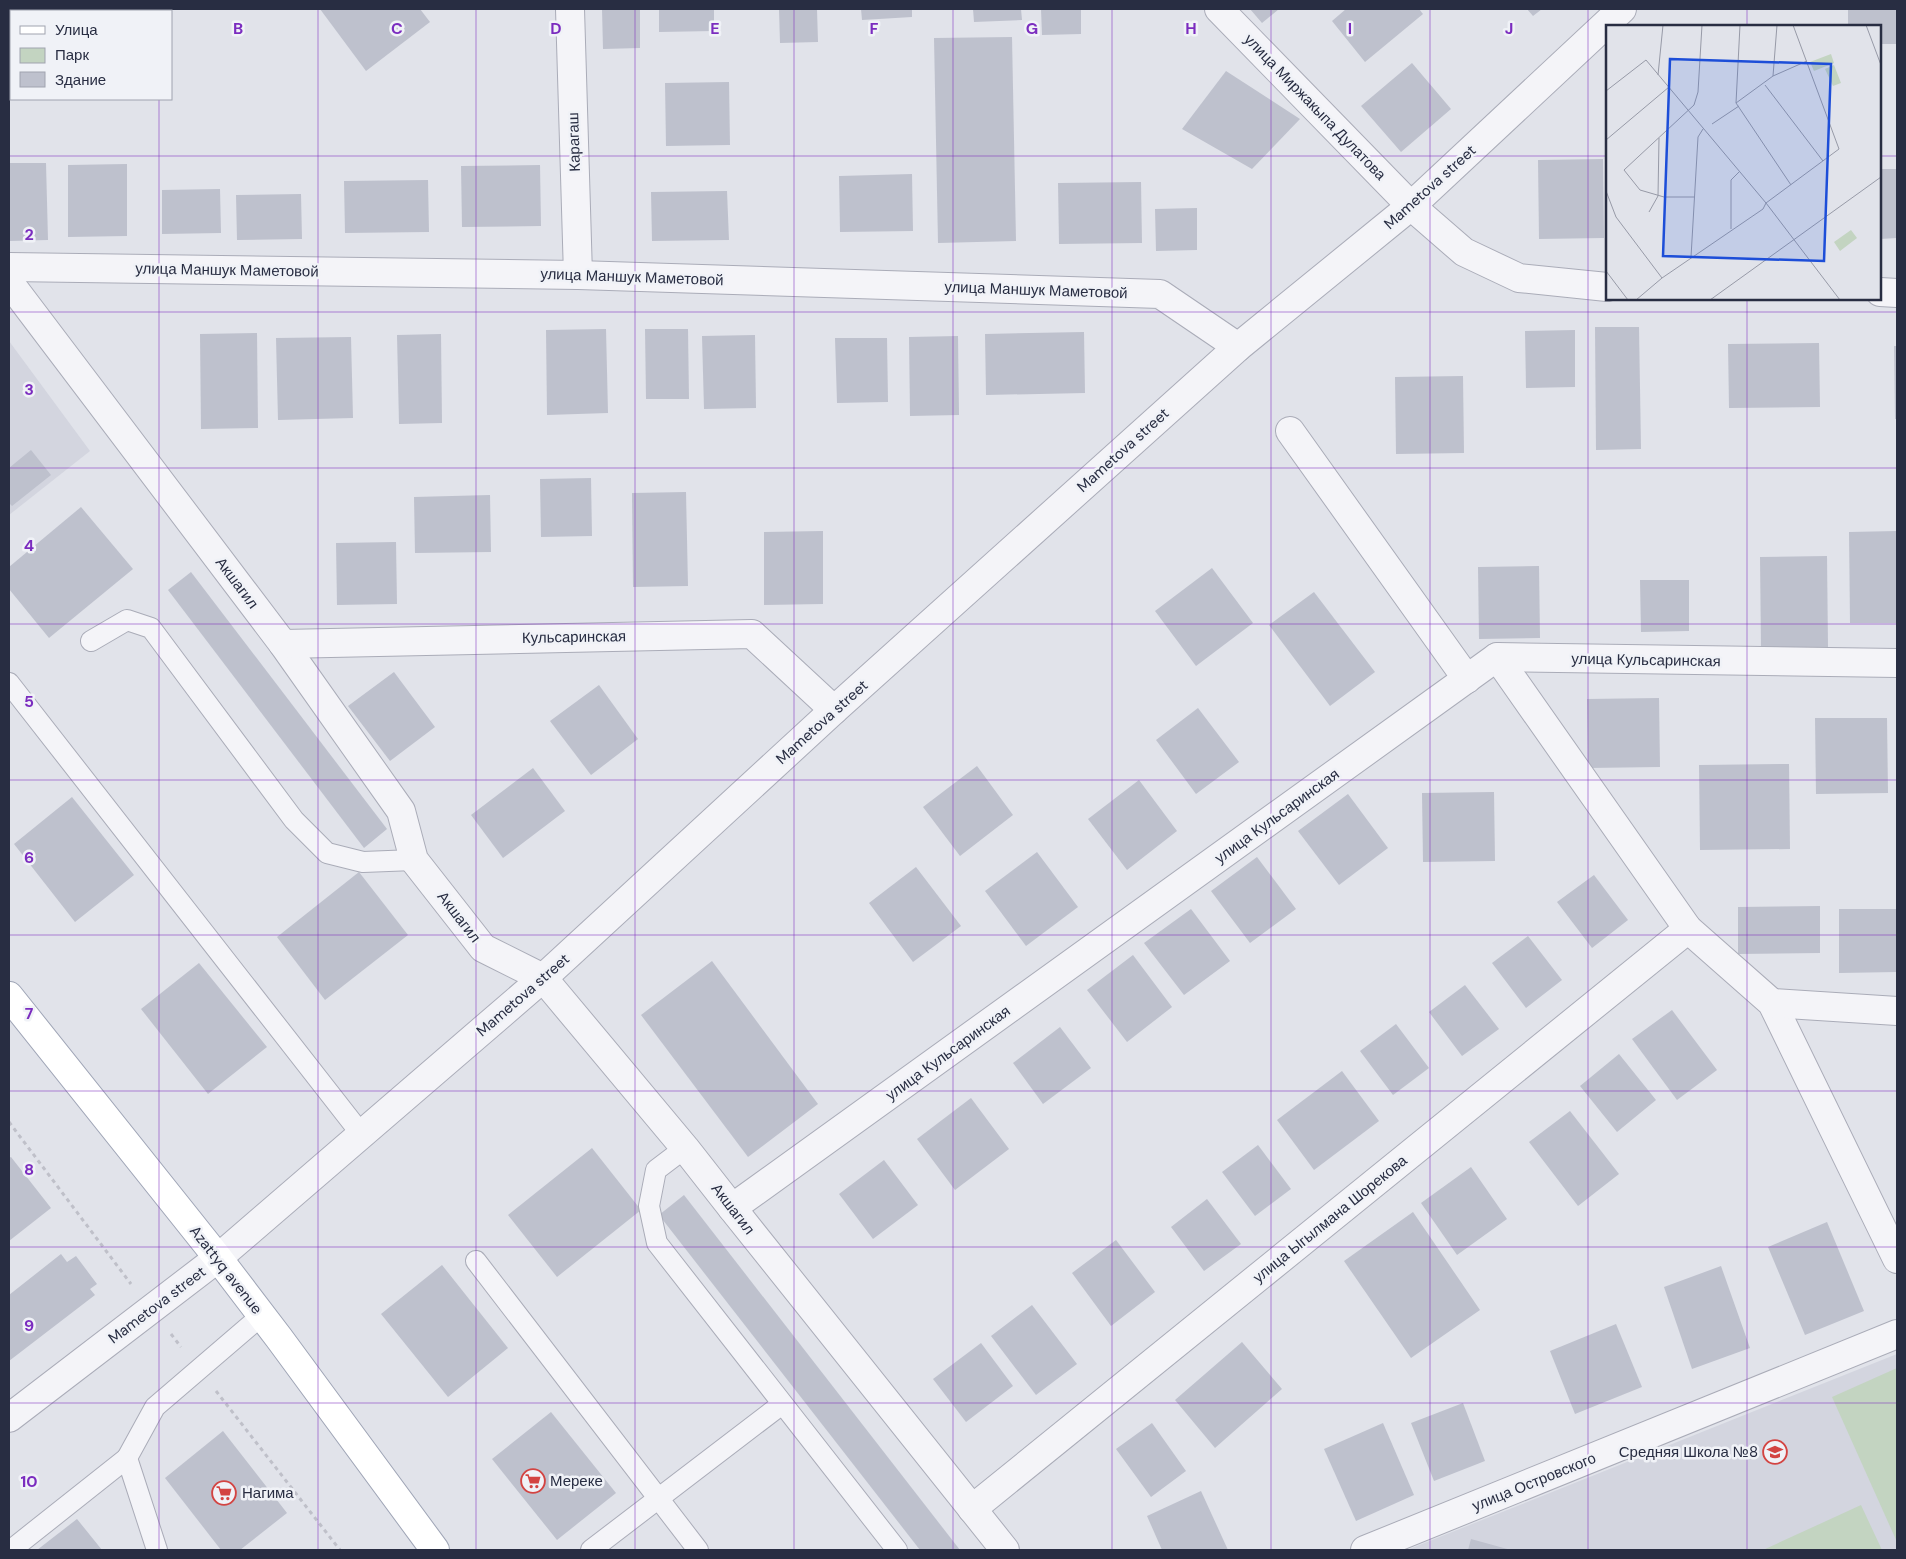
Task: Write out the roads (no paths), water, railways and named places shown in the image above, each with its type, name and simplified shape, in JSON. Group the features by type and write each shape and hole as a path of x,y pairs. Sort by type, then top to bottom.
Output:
{"main road":[{"name":"Azattyq avenue","path":"9,996 218,1258 435,1550"}],"street":[{"name":"Карагаш","path":"570,9 578,275"},
{"name":"улица Миржакыпа Дулатова","path":"1219,9 1411,206"},
{"name":"Mametova street","path":"9,1418 218,1258 543,978 834,710 1238,347 1411,206 1622,9"},
{"path":"1411,206 1464,252 1519,278 1606,287"},
{"name":"улица Маншук Маметовой","path":"9,267 578,275 1160,294 1238,347"},
{"name":"Акшагил","path":"9,282 283,644 401,811 414,860 483,948 543,978 685,1148 1005,1550"},
{"path":"1881,292 1897,292"},
{"path":"1290,431 1467,679"},
{"name":"Кульсаринская","path":"283,644 752,634 834,710"},
{"path":"1497,657 1688,929 1772,1003 1897,1259"},
{"name":"улица Кульсаринская","path":"732,1208 1497,657 1897,664"},
{"name":"улица Ыгылмана Шорекова","path":"972,1509 1688,929"},
{"path":"1772,1003 1897,1010"},
{"name":"улица Островского","path":"1365,1550 1897,1334"}],"lane":[{"path":"91,641 127,620 150,628 294,820 327,853 363,862 414,860"},
{"path":"9,683 362,1135"},
{"path":"685,1148 656,1170 649,1206 657,1243 897,1550"},
{"path":"476,1261 698,1550"},
{"path":"11,1550 128,1458 155,1407 261,1316"},
{"path":"591,1550 782,1404"},
{"path":"128,1458 158,1550"}],"place":[{"name":"Средняя Школа №8","path":"1775,1452"},
{"name":"Мереке","path":"533,1481"},
{"name":"Нагима","path":"224,1493"}]}
